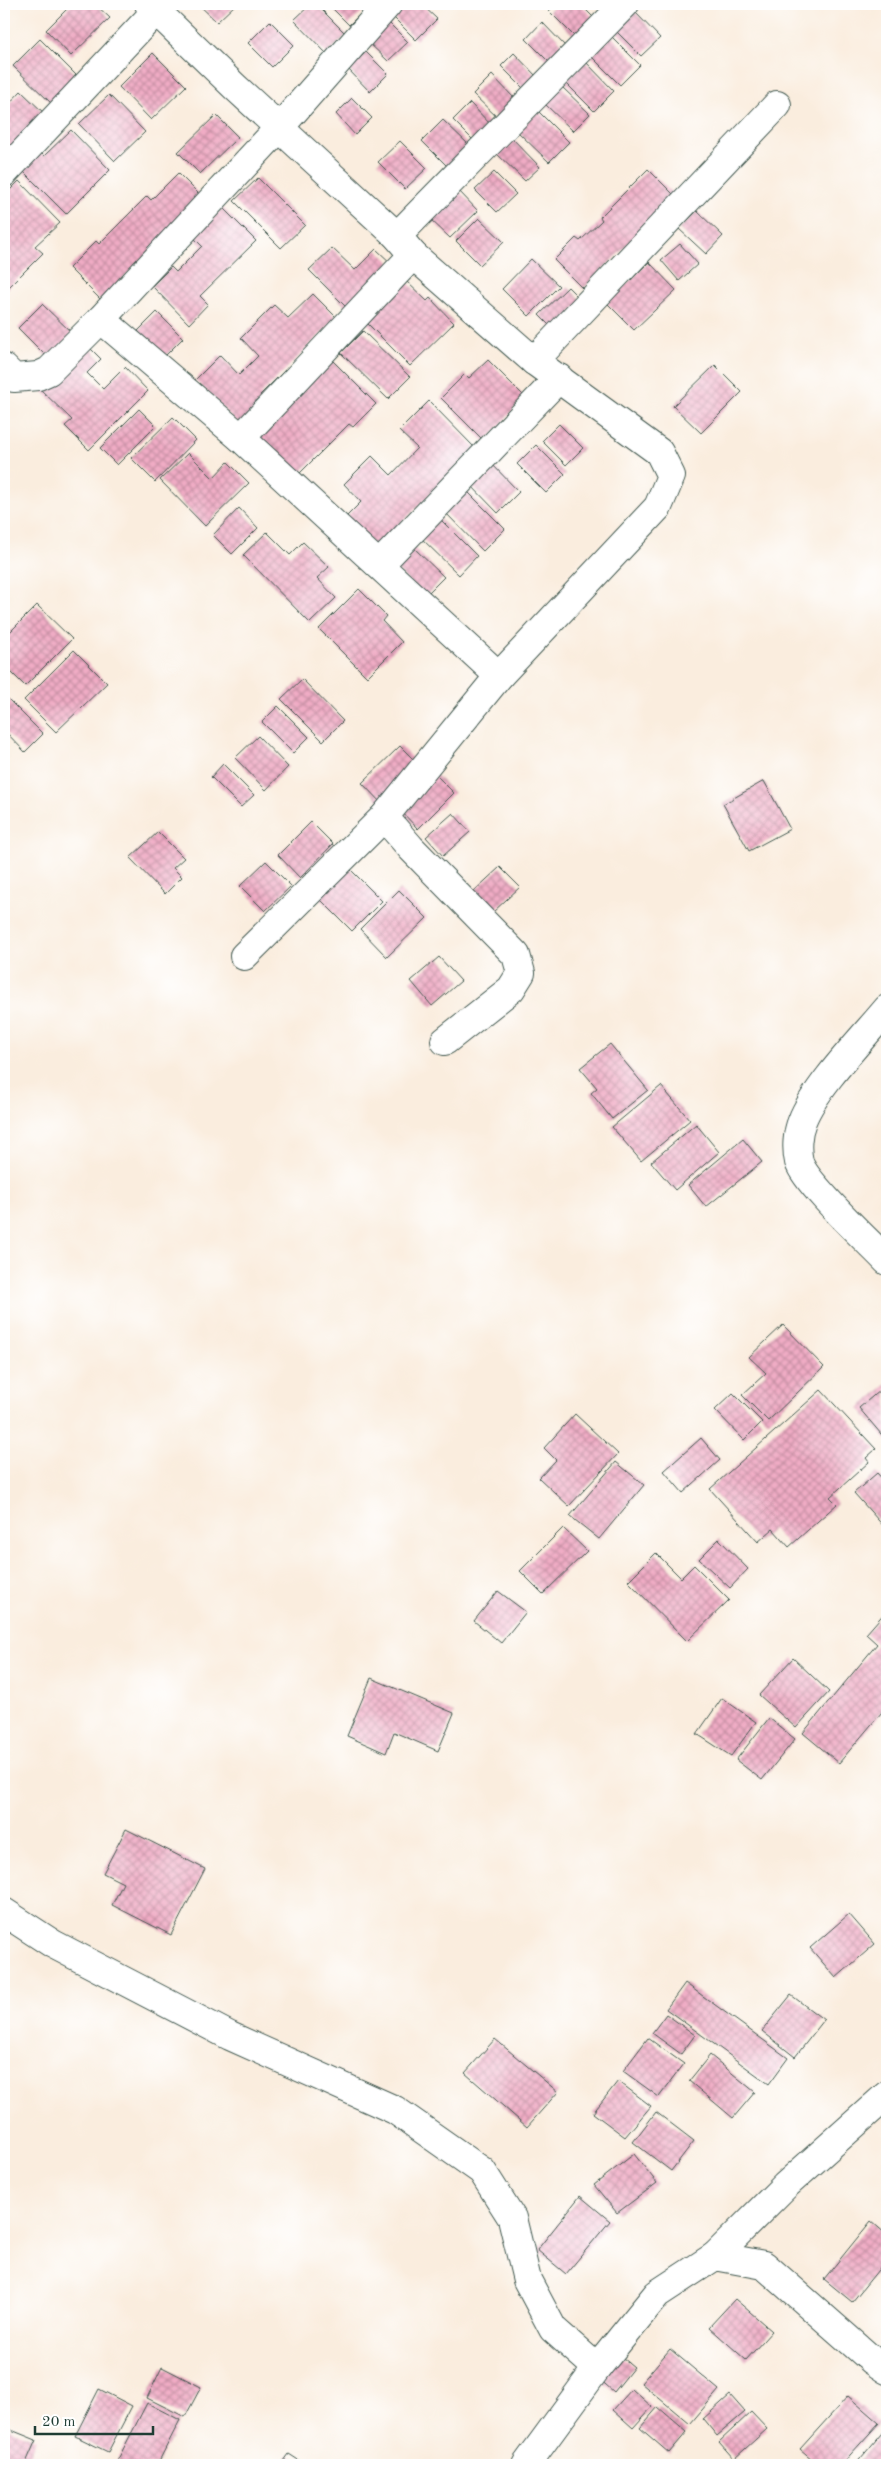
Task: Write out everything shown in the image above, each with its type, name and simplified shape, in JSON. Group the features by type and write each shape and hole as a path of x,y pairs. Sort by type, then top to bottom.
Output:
{"street":[{"path":"4,368 14,378 38,376 49,370 101,319 280,127 388,4"},
{"path":"241,438 405,246 625,4"},
{"path":"4,174 152,8 405,246 534,361 659,452 671,476 658,507 499,676 384,817 244,956"},
{"path":"534,361 777,105"},
{"path":"101,319 241,438 499,676"},
{"path":"379,565 558,378"},
{"path":"384,817 411,848 516,955 521,973 511,989 445,1041"},
{"path":"887,1009 822,1087 802,1120 797,1142 799,1163 812,1183 887,1261"},
{"path":"4,1912 53,1944 230,2036 395,2110 482,2171 512,2218 527,2280 553,2329 597,2368"},
{"path":"526,2465 597,2368 657,2294 715,2256 785,2186 887,2095"},
{"path":"715,2256 764,2265 872,2360 887,2370"}],"building":[{"path":"72,4 95,4 110,18 71,56 46,30"},
{"path":"198,4 236,4 217,22"},
{"path":"311,4 316,4 347,35 327,54 294,20"},
{"path":"328,4 370,4 349,25"},
{"path":"404,4 421,4 437,19 416,40 392,16"},
{"path":"556,4 580,4 594,18 575,37 549,11"},
{"path":"635,12 660,38 641,56 616,31"},
{"path":"270,21 294,45 272,67 248,43"},
{"path":"387,21 408,42 388,61 367,41"},
{"path":"542,22 566,47 550,63 526,39"},
{"path":"611,36 640,65 620,85 591,56"},
{"path":"40,39 79,78 52,104 13,66"},
{"path":"366,52 388,74 370,92 348,69"},
{"path":"153,53 186,86 151,120 119,87"},
{"path":"514,53 537,77 525,90 501,66"},
{"path":"585,61 614,91 594,111 564,81"},
{"path":"492,75 516,100 499,119 473,94"},
{"path":"561,86 590,114 573,131 544,103"},
{"path":"21,91 47,116 4,159 4,109"},
{"path":"109,95 145,132 115,161 79,124"},
{"path":"352,98 372,118 355,135 336,114"},
{"path":"470,103 493,127 477,144 453,120"},
{"path":"538,111 569,142 549,162 517,131"},
{"path":"216,115 238,137 200,174 178,152"},
{"path":"443,120 469,145 447,166 422,141"},
{"path":"71,130 110,170 66,214 20,168 38,150 44,156"},
{"path":"509,135 540,167 525,181 494,151"},
{"path":"400,141 427,168 405,189 378,162"},
{"path":"648,169 676,197 583,289 554,260 576,238 580,241 602,220 600,217"},
{"path":"494,172 516,194 497,212 475,190"},
{"path":"178,173 204,199 101,300 69,268 96,241 99,244 147,196 151,200"},
{"path":"258,178 305,225 281,248 234,201"},
{"path":"19,181 60,223 35,246 43,253 4,292 4,196"},
{"path":"458,190 478,211 450,238 429,218"},
{"path":"223,208 256,241 200,296 208,304 189,324 152,286 171,267 176,272 202,246 193,237"},
{"path":"697,211 723,236 706,254 679,229"},
{"path":"479,218 504,242 480,265 456,241"},
{"path":"680,244 698,264 679,281 661,260"},
{"path":"332,248 355,270 376,249 393,265 348,309 309,270"},
{"path":"531,259 559,286 529,316 502,289"},
{"path":"649,262 676,290 634,330 607,303"},
{"path":"406,281 427,301 430,298 454,323 410,366 365,321"},
{"path":"568,287 582,301 554,330 539,315"},
{"path":"313,294 337,318 260,395 267,403 242,428 195,380 220,355 239,375 258,356 241,338 274,305 288,318"},
{"path":"42,304 73,334 48,358 18,328"},
{"path":"157,312 183,338 164,357 138,331"},
{"path":"363,331 410,377 388,399 341,353"},
{"path":"83,341 101,359 87,373 103,389 125,367 148,391 89,450 65,426 72,420 38,387"},
{"path":"328,356 376,404 353,427 349,424 297,476 253,431"},
{"path":"488,360 525,397 485,442 441,398 465,374 469,378"},
{"path":"715,365 742,392 701,433 673,406"},
{"path":"429,401 476,449 376,548 346,517 361,502 344,484 372,456 391,475 417,448 399,431"},
{"path":"139,409 156,426 117,465 100,448"},
{"path":"173,417 196,440 155,482 131,458"},
{"path":"559,424 583,448 566,465 542,441"},
{"path":"536,445 565,474 546,493 517,464"},
{"path":"188,453 213,478 228,462 249,483 205,526 160,480"},
{"path":"488,460 519,492 498,513 467,481"},
{"path":"464,488 505,529 483,551 442,509"},
{"path":"239,508 258,528 232,554 213,535"},
{"path":"436,515 477,556 459,575 417,534"},
{"path":"267,532 290,555 303,542 329,567 317,578 336,598 310,623 243,555"},
{"path":"412,546 444,577 424,597 392,565"},
{"path":"359,589 386,616 382,621 402,642 367,677 319,629"},
{"path":"37,605 72,639 25,686 4,665 4,638"},
{"path":"74,650 107,683 56,732 24,700"},
{"path":"302,679 343,721 323,741 281,699"},
{"path":"7,698 43,734 25,752 4,730 4,702"},
{"path":"278,706 309,737 293,753 262,722"},
{"path":"258,736 288,767 266,790 235,758"},
{"path":"400,746 421,767 383,805 362,783"},
{"path":"223,764 254,795 241,807 211,777"},
{"path":"435,774 454,793 418,829 399,809"},
{"path":"764,781 790,829 749,851 723,804"},
{"path":"453,813 470,832 443,856 426,837"},
{"path":"311,822 333,844 300,878 278,855"},
{"path":"158,832 184,858 173,868 182,877 165,894 130,858"},
{"path":"266,861 291,886 265,911 240,886"},
{"path":"346,865 382,901 352,931 316,895"},
{"path":"500,867 520,887 493,912 473,892"},
{"path":"399,890 427,918 387,957 360,929"},
{"path":"439,957 461,981 432,1006 411,981"},
{"path":"610,1044 648,1090 612,1119 591,1093 597,1088 580,1068"},
{"path":"661,1086 690,1120 641,1161 612,1127"},
{"path":"696,1124 719,1152 675,1190 651,1162"},
{"path":"743,1139 762,1162 706,1207 688,1185"},
{"path":"783,1325 824,1367 768,1421 742,1395 766,1373 749,1357"},
{"path":"887,1384 887,1441 859,1408"},
{"path":"821,1390 876,1449 866,1458 869,1462 830,1497 837,1504 789,1547 773,1529 758,1542 710,1489"},
{"path":"733,1393 762,1422 744,1440 715,1410"},
{"path":"575,1414 618,1454 569,1506 539,1478 556,1460 544,1448"},
{"path":"701,1438 720,1460 683,1493 664,1471"},
{"path":"616,1462 644,1485 599,1539 570,1516"},
{"path":"877,1473 887,1484 887,1530 854,1493"},
{"path":"563,1528 587,1551 543,1594 520,1571"},
{"path":"719,1539 748,1569 730,1588 699,1559"},
{"path":"656,1553 681,1578 694,1565 729,1600 687,1641 628,1581"},
{"path":"498,1591 526,1612 501,1643 474,1621"},
{"path":"887,1610 887,1706 839,1763 803,1733 877,1644 866,1634"},
{"path":"793,1658 829,1692 796,1728 759,1695"},
{"path":"371,1678 454,1713 438,1751 394,1732 386,1753 347,1736"},
{"path":"722,1698 756,1722 731,1756 697,1734"},
{"path":"769,1718 795,1739 762,1780 736,1760"},
{"path":"126,1829 205,1869 171,1935 112,1905 123,1883 103,1873"},
{"path":"849,1914 875,1944 836,1978 810,1948"},
{"path":"685,1983 788,2058 769,2084 666,2009"},
{"path":"791,1995 824,2020 795,2057 762,2031"},
{"path":"666,2014 695,2035 681,2054 652,2033"},
{"path":"648,2038 684,2064 659,2097 623,2071"},
{"path":"495,2039 558,2092 527,2127 465,2073"},
{"path":"710,2055 755,2092 733,2118 689,2081"},
{"path":"618,2081 651,2106 625,2137 593,2113"},
{"path":"656,2112 694,2141 671,2171 633,2142"},
{"path":"634,2154 657,2183 617,2213 594,2185"},
{"path":"580,2196 610,2221 566,2274 537,2250"},
{"path":"871,2221 887,2235 887,2259 852,2302 824,2279"},
{"path":"735,2299 772,2331 746,2360 709,2327"},
{"path":"670,2349 719,2390 690,2424 641,2383"},
{"path":"617,2353 634,2367 614,2392 597,2377"},
{"path":"162,2367 201,2387 185,2417 147,2398"},
{"path":"99,2389 132,2406 108,2452 75,2436"},
{"path":"632,2389 652,2407 633,2428 613,2410"},
{"path":"730,2395 745,2412 717,2436 703,2419"},
{"path":"848,2396 879,2423 841,2465 819,2465 800,2449"},
{"path":"147,2403 180,2420 157,2465 115,2465"},
{"path":"658,2407 687,2432 669,2453 640,2428"},
{"path":"751,2412 767,2429 734,2459 719,2442"},
{"path":"4,2427 36,2440 25,2465 4,2465"},
{"path":"887,2427 887,2465 855,2465"},
{"path":"289,2454 306,2465 281,2465"}]}
